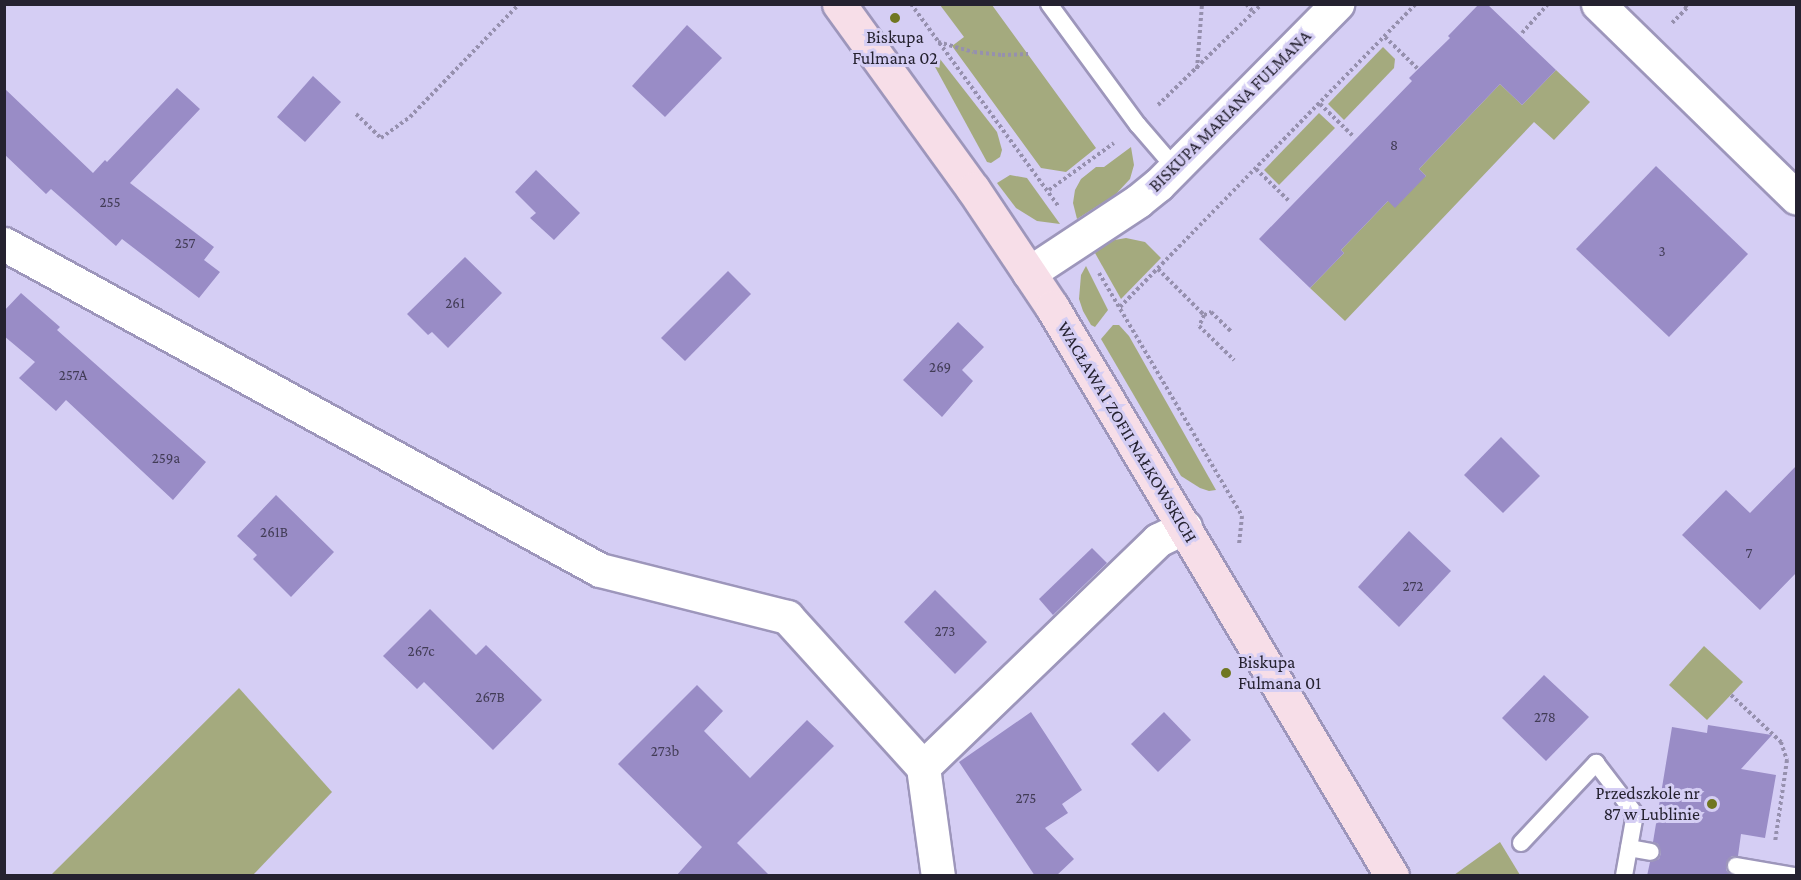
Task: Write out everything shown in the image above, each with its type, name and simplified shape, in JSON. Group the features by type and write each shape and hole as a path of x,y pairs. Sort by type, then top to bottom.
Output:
{"street":[{"name":"WACŁAWA I ZOFII NAŁKOWSKICH","path":"839,4 973,189 1029,273 1185,527 1392,876"},
{"name":"BISKUPA MARIANA FULMANA","path":"1029,273 1138,201 1176,169 1337,4"},
{"path":"1598,4 1797,197"},
{"path":"4,244 600,570 787,617 923,767 938,876"},
{"path":"923,767 1158,540 1185,527"}],"lane":[{"path":"1049,4 1138,125 1176,169"},
{"path":"1521,843 1596,764 1635,814 1624,876"},
{"path":"1629,848 1651,852"},
{"path":"1736,866 1794,876"}],"path":[{"path":"356,114 381,138 410,117 519,4"},
{"path":"1197,69 1202,7 1208,4"},
{"path":"1246,4 1254,13"},
{"path":"1120,307 1416,4"},
{"path":"1522,33 1548,4"},
{"path":"1385,37 1418,69"},
{"path":"938,42 974,52 1028,54"},
{"path":"1320,104 1353,136"},
{"path":"1256,169 1290,202"},
{"path":"1158,269 1204,315"},
{"path":"1230,331 1211,312 1204,315 1199,326 1234,360"},
{"path":"1731,695 1782,742 1787,760 1770,872"}],"green space":[{"path":"940,5 992,5 1096,148 1066,172 1041,168 952,46 964,37"},
{"path":"1383,47 1395,59 1394,68 1344,120 1328,104"},
{"path":"940,59 997,132 1002,150 1000,157 991,163 987,162 934,65"},
{"path":"1556,70 1590,102 1554,140 1534,122 1345,321 1310,288 1344,253 1341,250 1388,201 1426,176 1419,169 1500,84 1522,105"},
{"path":"1319,113 1335,128 1279,185 1264,170"},
{"path":"1131,147 1134,165 1130,179 1115,195 1077,219 1073,203 1075,190 1081,179 1096,167 1104,167"},
{"path":"1010,175 1027,178 1060,224 1037,221 1016,208 997,183"},
{"path":"1126,238 1145,242 1161,258 1121,299 1095,253 1109,241"},
{"path":"1086,266 1108,310 1095,327 1091,325 1083,311 1079,299 1081,275"},
{"path":"1113,325 1119,325 1129,336 1216,490 1209,491 1200,488 1181,476 1101,339"},
{"path":"1704,646 1743,682 1707,720 1669,685"},
{"path":"239,688 332,792 253,875 51,875"},
{"path":"1500,842 1520,875 1454,875"}],"building":[{"path":"1479,4 1487,4 1556,70 1522,105 1500,84 1419,169 1426,176 1395,208 1388,201 1341,250 1344,253 1310,288 1259,239 1412,81 1409,78 1450,38 1448,36"},
{"path":"687,25 722,58 665,117 632,86"},
{"path":"313,76 341,102 305,142 277,117"},
{"path":"4,88 93,173 105,160 107,162 177,88 200,109 130,183 214,247 204,260 220,272 199,298 122,239 116,246 51,189 46,194 4,154"},
{"path":"1656,166 1748,254 1669,337 1576,249"},
{"path":"536,170 580,213 554,240 530,218 536,213 515,192"},
{"path":"465,257 502,293 448,348 432,332 428,335 407,314"},
{"path":"728,271 751,294 685,361 661,338"},
{"path":"21,293 60,327 57,330 206,462 173,500 66,400 56,411 19,378 35,362 4,336 4,311"},
{"path":"958,322 984,347 962,370 973,381 942,417 903,380"},
{"path":"1501,437 1540,476 1503,513 1464,475"},
{"path":"1797,465 1797,572 1760,610 1682,535 1726,490 1750,513"},
{"path":"276,495 334,552 291,597 253,559 257,555 237,536"},
{"path":"1409,531 1451,571 1399,627 1358,587"},
{"path":"1092,548 1107,563 1053,615 1039,599"},
{"path":"935,590 987,642 955,674 904,622"},
{"path":"430,609 476,655 486,645 542,700 493,750 424,682 417,689 383,656"},
{"path":"1544,675 1589,717 1546,761 1502,718"},
{"path":"697,685 723,711 704,731 750,778 807,720 834,746 737,843 770,876 676,876 702,847 618,764"},
{"path":"1031,712 1082,790 1062,804 1068,813 1045,828 1074,859 1056,876 1035,876 959,762"},
{"path":"1164,712 1191,740 1158,772 1131,744"},
{"path":"1708,725 1772,735 1741,769 1776,775 1765,838 1741,834 1738,856 1732,856 1726,864 1726,870 1732,876 1647,876 1650,862 1659,859 1661,853 1658,844 1653,842 1672,727 1707,733"}],"place":[{"name":"Biskupa Fulmana 02","path":"895,18"},
{"name":"Biskupa Fulmana 01","path":"1226,673"},
{"name":"Przedszkole nr 87 w Lublinie","path":"1712,804"}]}
